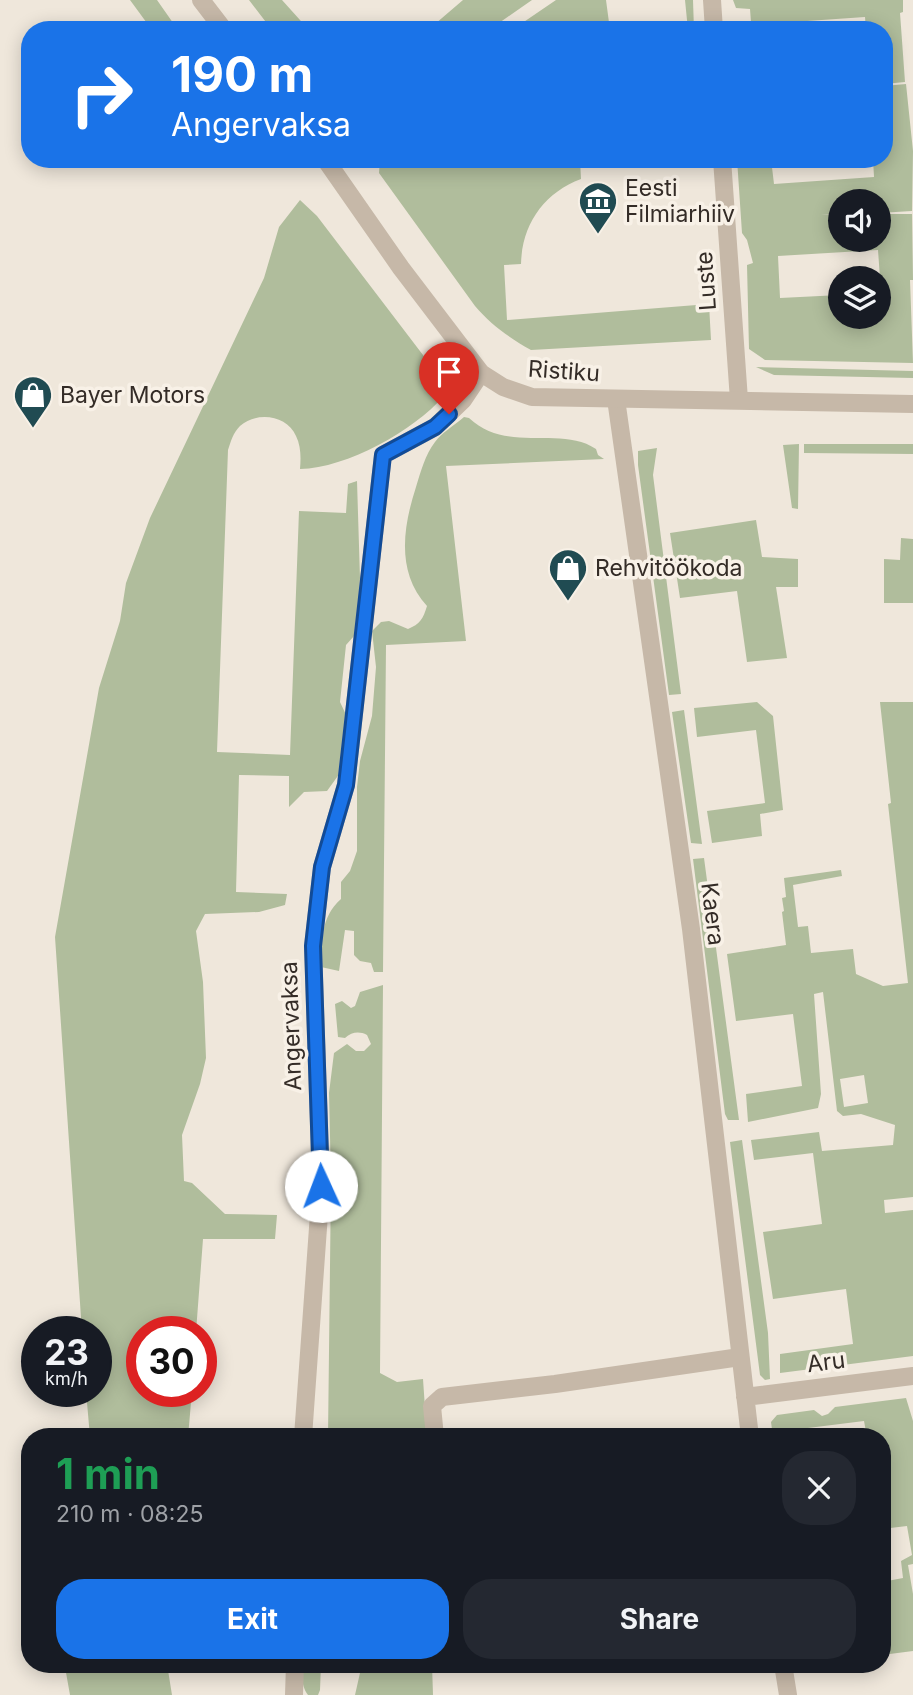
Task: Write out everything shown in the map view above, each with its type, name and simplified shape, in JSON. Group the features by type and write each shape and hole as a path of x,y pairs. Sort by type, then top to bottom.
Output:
{"street":[{"path":"201,0 217,21"},
{"path":"712,0 713,21"},
{"name":"Ristiku","path":"331,168 401,268 481,373 503,387 532,397 913,404"},
{"name":"Luste","path":"723,168 739,400"},
{"name":"Angervaksa","path":"304,1428 321,1186 313,946 322,867 346,785 383,455 435,427 463,400 481,373"},
{"name":"Kaera","path":"616,399 691,929 749,1428"},
{"path":"434,1428 432,1406 442,1397 555,1384 740,1357"},
{"name":"Aru","path":"746,1397 913,1376"},
{"path":"294,1695 295,1673"},
{"path":"784,1673 788,1695"}],"green space":[{"path":"130,0 157,0 172,21 145,21"},
{"path":"249,0 282,0 301,21 265,21"},
{"path":"463,0 532,0 502,21 438,21"},
{"path":"556,0 606,0 609,21 525,21"},
{"path":"685,0 693,0 694,21 687,21"},
{"path":"733,0 903,0 903,12 900,13 905,82 893,83 893,21 865,21 865,17 751,21 750,9 736,8"},
{"path":"906,84 913,151 912,211 891,212 891,189 828,189 828,215 821,215 828,215 828,252 845,252 778,256 780,298 828,296 828,329 891,329 891,266 879,266 878,252 891,252 891,214 912,214 913,280 910,280 913,363 765,360 749,349 747,265 753,263 747,240 742,233 738,168 772,168 774,184 874,177 874,168 893,168 893,85"},
{"path":"379,168 580,168 581,179 556,193 531,223 522,249 521,264 504,265 507,320 709,304 711,340 531,350 501,331 475,306 379,173"},
{"path":"300,200 317,216 439,376 444,396 415,422 378,445 358,455 318,467 300,469 296,436 286,423 279,420 263,417 247,421 240,426 230,443 217,752 290,755 299,511 346,513 348,484 357,481 360,578 358,615 354,636 346,645 340,702 348,719 340,773 327,791 304,792 289,807 289,776 239,775 236,892 287,894 285,905 259,912 205,914 196,931 203,982 206,1058 182,1135 184,1181 192,1183 225,1214 277,1215 275,1239 203,1239 197,1316 126,1316 126,1407 191,1407 189,1428 89,1428 87,1407 112,1407 112,1316 81,1316 55,937 99,688 120,621 126,583 150,518 264,278 279,227"},
{"path":"756,367 913,371 913,378 774,375"},
{"path":"464,417 500,435 582,442 596,449 598,455 604,459 446,466 466,641 386,645 383,972 374,972 371,963 360,961 354,955 354,931 345,930 339,971 321,967 326,922 341,899 341,882 350,871 357,851 357,787 360,761 372,716 376,667 372,631 381,622 389,621 408,629 418,623 424,614 427,606 410,579 406,564 406,533 411,502 424,463 435,442"},
{"path":"799,444 798,509 792,508 783,445"},
{"path":"804,444 913,444 913,454 804,453"},
{"path":"657,448 653,475 681,694 669,695 638,465 638,451"},
{"path":"756,520 762,557 798,559 798,587 776,587 787,658 747,662 737,591 680,598 670,533"},
{"path":"901,538 913,539 913,603 884,603 884,559 900,560"},
{"path":"757,702 773,716 783,810 760,814 762,836 712,843 707,811 765,803 756,730 697,737 694,708"},
{"path":"880,702 913,702 913,1197 884,1200 885,1213 913,1210 913,1356 780,1373 780,1354 853,1344 846,1289 773,1299 763,1232 822,1224 813,1153 754,1160 751,1140 819,1132 822,1151 893,1145 895,1125 861,1114 843,1116 837,1111 823,992 814,994 821,1094 818,1108 748,1122 746,1094 802,1086 793,1014 736,1021 727,954 786,945 782,912 782,898 786,897 784,878 841,870 842,876 793,885 798,927 808,926 811,953 853,949 856,974 883,986 908,983 888,804 891,803","holes":["864,1075 868,1103 844,1107 840,1079"]},
{"path":"684,710 702,844 691,843 672,712"},
{"path":"704,858 739,1120 728,1120 725,1114 693,859"},
{"path":"383,985 380,1373 397,1382 423,1379 426,1428 328,1428 331,1180 329,1093 334,1053 347,1044 356,1051 364,1051 371,1044 367,1035 361,1033 353,1033 345,1038 338,1037 335,1004 342,1001 351,1008 355,1006 360,992"},
{"path":"742,1140 768,1333 770,1379 765,1380 760,1375 730,1142"},
{"path":"906,1398 913,1421 913,1564 908,1565 913,1594 913,1651 891,1654 891,1580 903,1578 901,1561 912,1555 907,1526 891,1528 891,1428 865,1428 864,1421 808,1428 772,1428 771,1422 777,1415 814,1410 822,1416 835,1407"},
{"path":"66,1673 168,1673 172,1695 70,1695"},
{"path":"302,1673 321,1673 318,1695 308,1695 302,1680"},
{"path":"360,1673 432,1673 433,1695 355,1695"}],"place":[{"name":"Eesti Filmiarhiiv","path":"598,235"},
{"name":"Bayer Motors","path":"33,429"},
{"name":"Rehvitöökoda","path":"568,602"}],"route":[{"path":"321,1186 313,946 322,867 346,785 383,455 435,427 449,414"}]}
